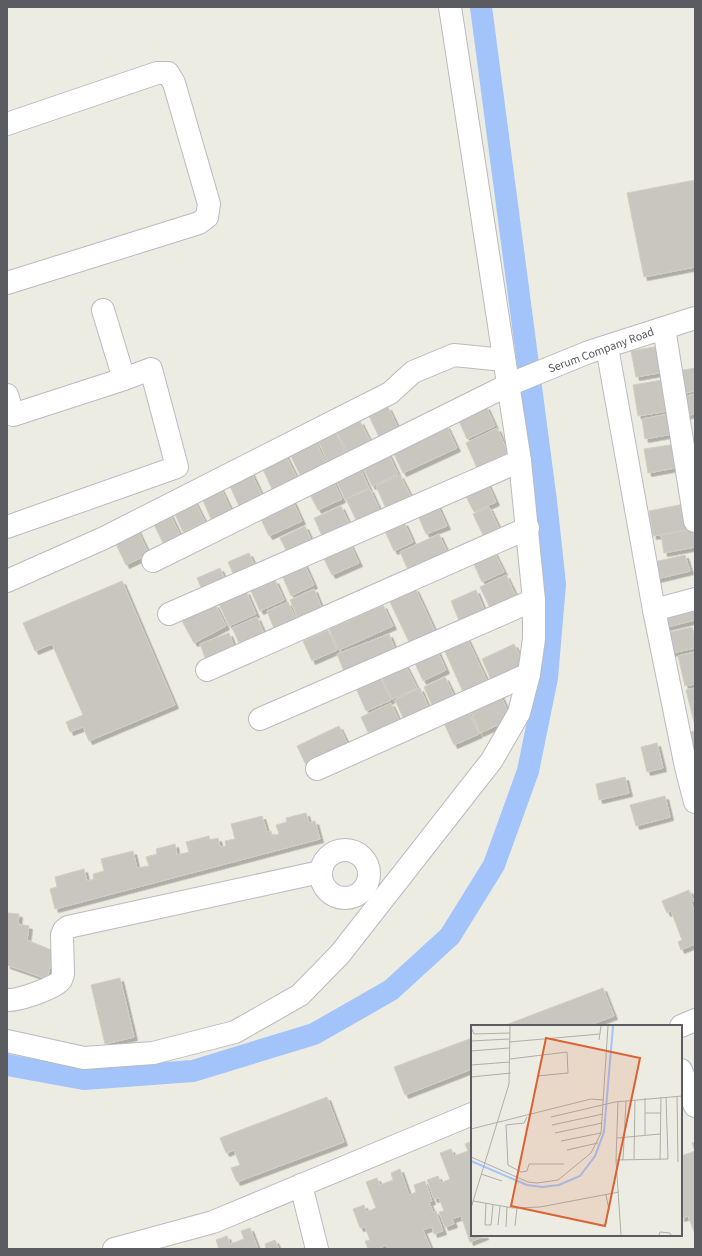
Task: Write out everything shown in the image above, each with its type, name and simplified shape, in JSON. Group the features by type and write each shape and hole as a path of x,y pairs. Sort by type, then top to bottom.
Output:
{"street":[{"path":"7,1042 84,1058 153,1053 236,1032 300,995 340,954 492,760 519,712 529,674 534,639 534,600 528,528 512,383 504,360 450,7"},
{"path":"7,124 157,73 168,73 174,83 209,204 207,217 199,223 7,283"},
{"path":"103,310 124,379"},
{"name":"Serum Company Road","path":"153,561 512,383 598,349 695,318"},
{"path":"664,328 695,521"},
{"path":"598,349 654,610 690,765 695,802"},
{"path":"7,581 104,538 390,393 413,372 454,355 504,360"},
{"path":"7,395 13,415 151,369 177,467 7,527"},
{"path":"169,614 520,462"},
{"path":"207,670 528,528"},
{"path":"654,610 695,599"},
{"path":"260,720 534,600"},
{"path":"316,769 529,674"},
{"path":"7,1000 21,998 56,985 61,980 63,974 62,935 64,930 68,927 320,872"},
{"path":"682,1026 695,1020"},
{"path":"682,1073 695,1106"},
{"path":"114,1249 213,1222 471,1114"},
{"path":"301,1186 317,1249"}],"building":[{"path":"695,180 695,267 644,277 627,193"},
{"path":"660,346 664,372 636,377 631,351"},
{"path":"695,368 695,391 676,395 672,372"},
{"path":"662,380 668,411 638,416 633,385"},
{"path":"695,394 695,414 682,416 678,398"},
{"path":"486,406 495,426 467,439 458,419"},
{"path":"388,407 399,430 380,439 369,416"},
{"path":"668,414 672,434 645,439 642,419"},
{"path":"360,421 372,445 349,456 337,432"},
{"path":"446,425 457,448 403,473 392,450"},
{"path":"497,428 508,453 477,468 466,443"},
{"path":"335,430 347,457 329,465 317,438"},
{"path":"313,436 328,467 302,479 287,448"},
{"path":"676,444 680,467 648,473 644,449"},
{"path":"387,451 398,474 372,486 361,463"},
{"path":"284,452 297,478 272,489 260,463"},
{"path":"358,463 369,488 345,499 333,474"},
{"path":"251,472 263,498 240,508 228,482"},
{"path":"400,475 412,499 387,511 376,486"},
{"path":"331,476 342,499 318,510 306,487"},
{"path":"485,478 496,502 474,512 462,489"},
{"path":"220,487 232,512 212,521 201,496"},
{"path":"370,489 381,513 358,524 346,499"},
{"path":"291,497 302,521 269,536 258,513"},
{"path":"194,500 205,522 183,532 173,510"},
{"path":"689,503 694,529 653,536 649,511"},
{"path":"437,504 447,526 426,534 417,513"},
{"path":"341,506 351,528 324,540 314,518"},
{"path":"489,507 500,530 484,537 473,514"},
{"path":"168,510 180,535 163,543 151,518"},
{"path":"404,522 413,542 394,551 385,531"},
{"path":"305,526 315,549 291,560 280,538"},
{"path":"136,527 149,554 126,565 113,538"},
{"path":"693,529 695,547 664,553 661,535"},
{"path":"439,534 448,554 409,572 400,552"},
{"path":"349,542 359,563 332,575 322,555"},
{"path":"492,548 504,572 482,582 471,558"},
{"path":"249,553 257,571 236,580 228,562"},
{"path":"685,555 690,571 657,579 654,562"},
{"path":"304,563 314,585 291,596 281,573"},
{"path":"220,568 228,586 205,597 197,578"},
{"path":"506,575 517,598 491,610 480,587"},
{"path":"275,580 284,600 260,611 251,591"},
{"path":"122,581 175,705 89,741 83,727 70,732 66,722 83,715 52,644 35,651 23,623"},
{"path":"415,588 435,631 409,642 389,600"},
{"path":"314,589 324,614 300,624 290,600"},
{"path":"476,590 485,612 460,623 451,601"},
{"path":"246,591 256,614 229,626 219,604"},
{"path":"288,602 299,626 277,636 267,611"},
{"path":"215,604 226,626 194,643 182,621"},
{"path":"383,605 393,626 339,650 329,629"},
{"path":"691,606 695,615 695,620 663,628 662,612"},
{"path":"257,617 267,640 243,651 232,628"},
{"path":"692,627 695,648 667,654 662,634"},
{"path":"328,630 337,650 312,661 303,641"},
{"path":"229,633 236,652 207,663 200,644"},
{"path":"389,634 397,655 345,674 337,654"},
{"path":"465,634 488,683 464,694 442,645"},
{"path":"514,644 525,667 492,682 482,659"},
{"path":"436,648 446,670 423,681 413,659"},
{"path":"695,652 695,684 685,686 678,656"},
{"path":"405,664 417,688 392,699 380,675"},
{"path":"380,677 391,700 366,711 356,688"},
{"path":"445,677 456,700 434,710 424,687"},
{"path":"420,688 431,713 406,724 395,700"},
{"path":"695,688 695,722 694,722 686,690"},
{"path":"500,694 511,719 480,733 469,707"},
{"path":"391,703 402,727 372,741 361,717"},
{"path":"467,708 479,734 454,745 442,719"},
{"path":"339,726 350,749 308,769 297,746"},
{"path":"695,731 695,754 688,756 683,734"},
{"path":"657,743 663,768 647,772 641,747"},
{"path":"625,777 629,793 599,800 596,784"},
{"path":"665,796 670,817 636,826 630,805"},
{"path":"306,813 309,823 315,821 320,839 55,909 50,889 57,887 55,877 84,869 87,881 94,879 93,874 104,871 101,859 133,851 137,868 149,866 146,857 157,854 156,849 175,844 177,855 189,852 186,842 209,836 210,840 218,838 220,847 226,846 225,841 235,839 231,824 262,816 267,832 271,831 272,836 279,834 276,825 287,822 286,818"},
{"path":"689,890 694,901 691,902 695,913 695,944 681,950 678,942 682,940 671,911 667,913 662,901"},
{"path":"8,913 19,914 18,924 29,926 27,940 54,951 47,979 7,965"},
{"path":"120,978 134,1037 105,1044 91,985"},
{"path":"603,988 614,1016 590,1025 506,1025"},
{"path":"471,1038 471,1069 405,1095 394,1067"},
{"path":"327,1097 344,1142 237,1182 231,1168 240,1165 234,1150 226,1153 220,1138"},
{"path":"471,1141 471,1236 485,1236 470,1242 461,1216 452,1219 454,1224 445,1227 439,1212 444,1211 439,1198 434,1199 427,1180 438,1176 441,1183 450,1179 440,1153 451,1149 454,1156 468,1151 465,1144"},
{"path":"695,1142 695,1151 692,1143"},
{"path":"695,1151 695,1234 688,1216 682,1218 682,1156"},
{"path":"400,1169 409,1195 416,1192 414,1185 425,1181 432,1201 429,1202 433,1212 436,1211 443,1231 434,1234 432,1227 423,1230 431,1249 388,1249 386,1245 378,1249 368,1249 365,1241 370,1240 365,1227 360,1228 353,1209 364,1205 366,1212 376,1208 366,1182 377,1178 380,1185 393,1180 391,1173"},
{"path":"250,1228 258,1249 219,1249 216,1240 227,1236 230,1244 244,1239 241,1231"},
{"path":"275,1240 279,1249 266,1249 265,1244"}],"waterway":[{"path":"7,1065 84,1079 193,1071 314,1034 391,990 450,936 494,865 528,771 547,678 555,584 546,501 481,7"}]}
